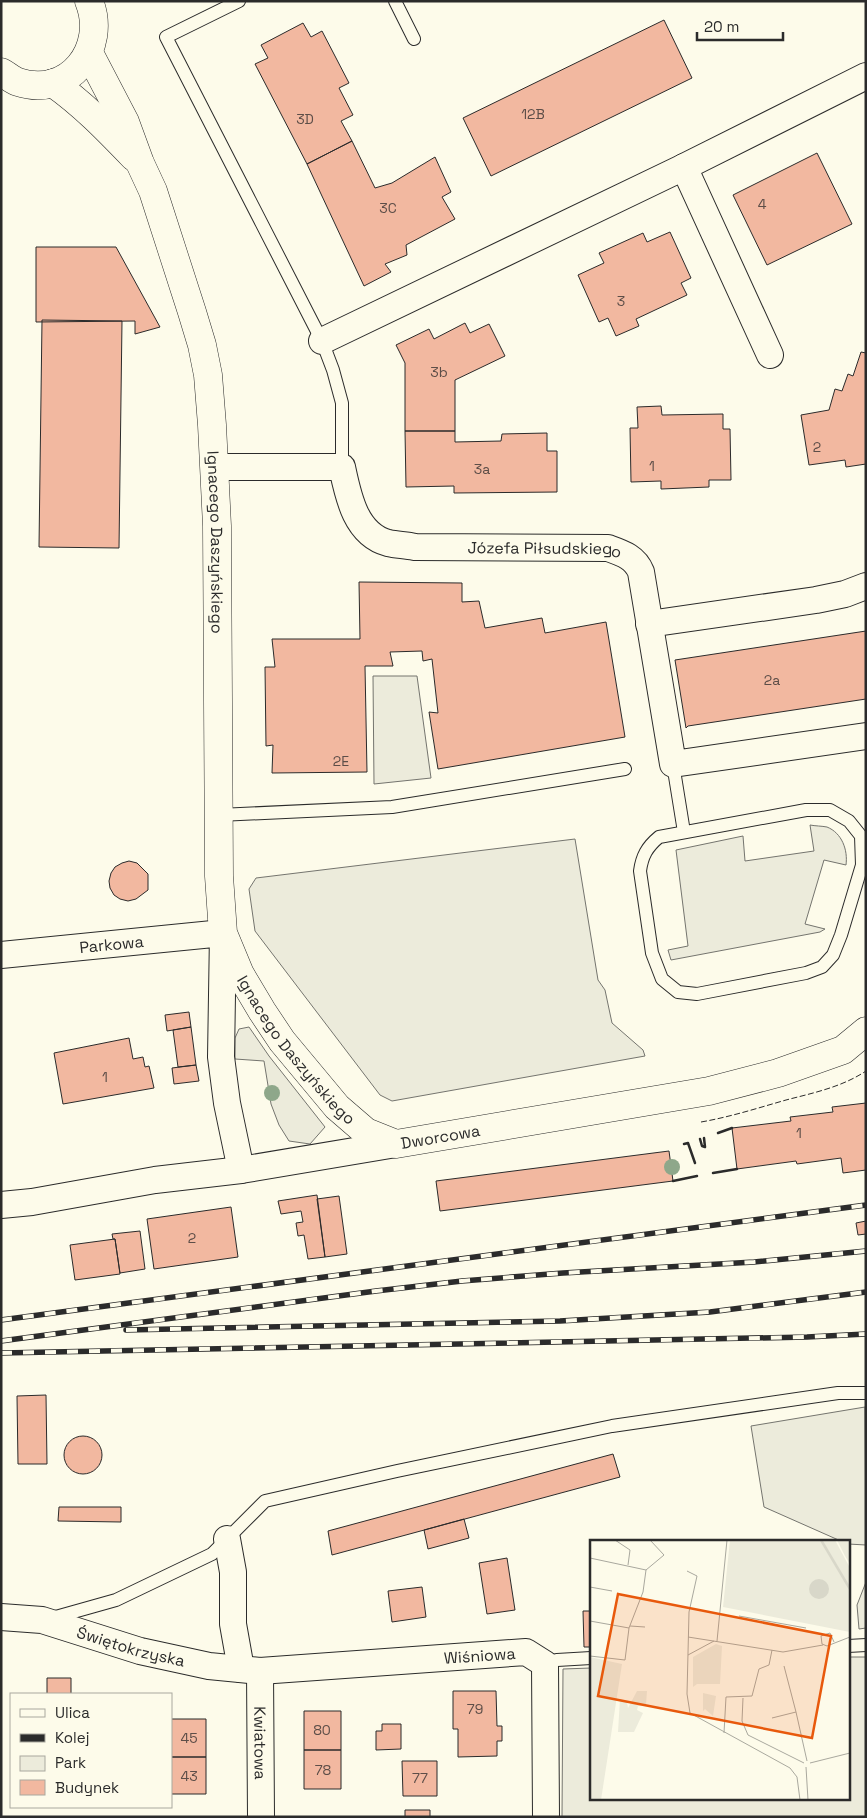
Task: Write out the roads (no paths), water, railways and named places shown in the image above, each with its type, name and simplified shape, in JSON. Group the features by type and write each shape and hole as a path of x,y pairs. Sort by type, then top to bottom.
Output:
{"street":[{"path":"1,72 18,82 35,85 53,83 67,77 80,66 89,53 94,36 95,19 89,1"},
{"name":"Ignacego Daszyńskiego","path":"89,53 125,122 140,163 153,191 202,345 208,375 215,467 217,526 219,876 223,932 222,1057 227,1103 241,1170"},
{"path":"322,341 684,167 866,76"},
{"name":"Ignacego Daszyńskiego","path":"53,83 70,95 102,124 140,163"},
{"path":"684,167 770,356"},
{"path":"215,467 342,467"},
{"name":"Józefa Piłsudskiego","path":"342,467 350,504 368,532 386,542 415,547 608,548 624,554 637,563 673,764"},
{"path":"649,624 816,600 845,594 866,586"},
{"path":"673,764 866,736"},
{"name":"Ignacego Daszyńskiego","path":"223,932 240,974 282,1041 337,1107 366,1132 396,1144"},
{"name":"Parkowa","path":"1,954 223,932"},
{"name":"Dworcowa","path":"1,1205 32,1202 155,1180 241,1170 709,1091 778,1073 854,1049 866,1031"},
{"name":"Kwiatowa","path":"227,1539 233,1572 233,1624 250,1670 261,1817"},
{"name":"Świętokrzyska","path":"1,1617 42,1620 140,1651 210,1666 250,1670"},
{"name":"Wiśniowa","path":"250,1670 526,1652 545,1664"},
{"path":"545,1664 546,1817"}],"lane":[{"path":"239,1 166,37 322,341 334,370 342,403 342,467"},
{"path":"396,1 414,39"},
{"path":"673,764 684,832"},
{"path":"219,815 392,807 625,769"},
{"path":"806,810 830,810 849,820 861,836 862,865 833,955 822,967 806,973 697,994 678,992 667,984 662,979 652,953 640,871 642,858 648,846 658,837 684,832 806,810"},
{"path":"42,1620 116,1600 212,1554 266,1501 388,1473 612,1426 838,1393 866,1393"},
{"path":"850,1646 866,1645"},
{"path":"545,1664 557,1660 590,1658"}],"railway":[{"path":"1,1320 866,1205"},
{"path":"1,1341 462,1281 754,1262 866,1251"},
{"path":"126,1330 560,1321 710,1312 866,1292"},
{"path":"1,1353 807,1337 866,1334"}]}
